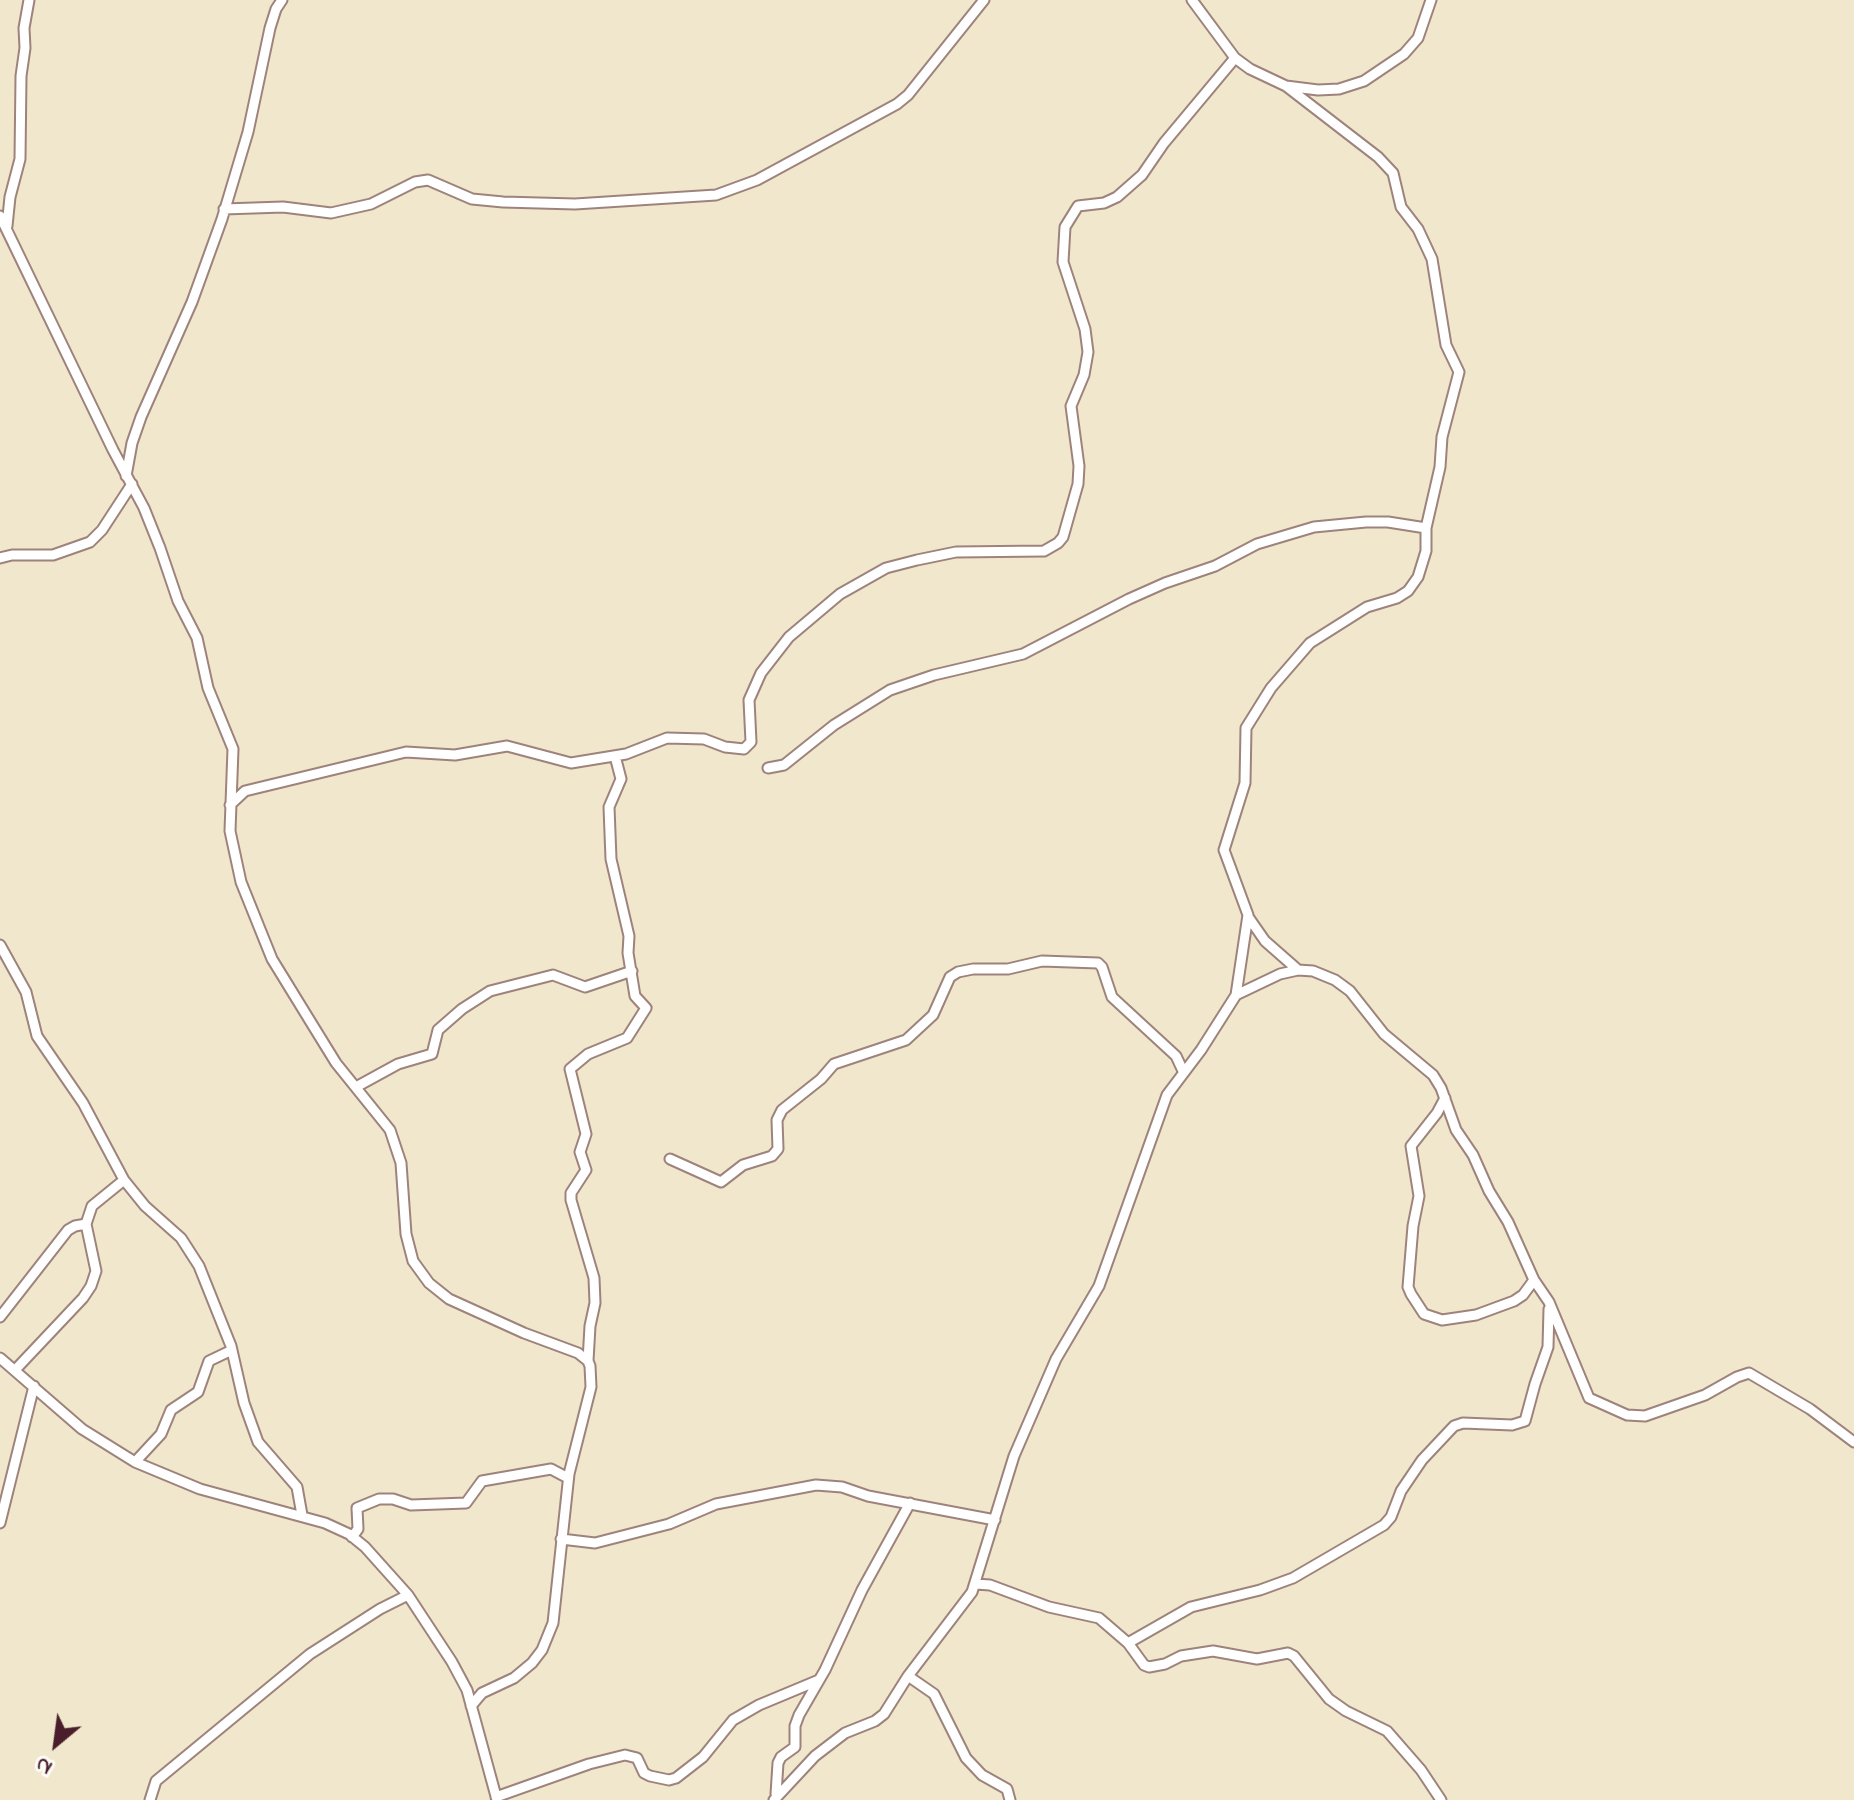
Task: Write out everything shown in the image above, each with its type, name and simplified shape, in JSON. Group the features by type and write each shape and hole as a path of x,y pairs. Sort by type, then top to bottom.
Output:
{"street":[{"path":"7,226 10,197 20,159 21,76 29,0"},
{"path":"0,558 53,555 90,542 102,530 129,480 132,443 192,302 224,209 248,132 270,28 282,0"},
{"path":"224,209 283,207 331,213 371,204 415,182 428,180 472,199 503,202 575,204 716,195 757,180 897,104 908,95 984,0"},
{"path":"1192,0 1235,58 1266,78 1286,86 1318,90 1339,89 1364,81 1404,54 1418,38 1431,0"},
{"path":"230,805 245,791 406,752 455,755 507,746 571,763 615,756 667,738 704,739 736,750 749,747 753,735 749,700 771,658 789,637 860,581 886,568 956,552 1044,551 1058,543 1063,537 1078,484 1079,466 1071,406 1084,375 1088,352 1085,329 1063,262 1065,227 1078,206 1104,203 1117,197 1142,175 1164,143 1235,58"},
{"path":"1286,86 1393,173 1401,207 1418,229 1432,259 1446,345 1459,372 1442,437 1440,467 1418,577 1408,591 1397,598 1367,607 1310,643 1271,688 1250,720 1245,735 1245,783 1224,850 1255,930 1298,970"},
{"path":"0,216 129,480 160,548 178,601 197,638 208,688 233,749 231,844 241,882 272,959 336,1063 390,1130 398,1148 407,1246 413,1261 429,1283 449,1299 524,1333 578,1353 588,1361"},
{"path":"768,768 784,765 834,725 890,690 934,675 1023,654 1129,599 1215,566 1257,544 1314,527 1366,522 1426,528"},
{"path":"471,1706 482,1693 523,1672 542,1650 555,1612 568,1478 591,1387 588,1361 595,1303 594,1278 571,1200 571,1193 586,1170 580,1152 586,1134 570,1069 572,1064 592,1052 627,1038 646,1007 636,998 629,936 611,859 609,807 621,779 615,756"},
{"path":"775,1799 815,1756 845,1733 884,1714 976,1584 1014,1456 1056,1359 1099,1286 1167,1095 1201,1050 1236,995 1248,915"},
{"path":"0,945 26,992 37,1036 83,1103 124,1180 145,1206 181,1238 199,1266 232,1350 244,1403 258,1442 297,1487 302,1515"},
{"path":"670,1159 721,1182 743,1165 772,1156 778,1149 777,1120 782,1110 821,1079 834,1064 906,1040 933,1015 950,977 973,969 1008,969 1042,961 1098,963 1112,997 1176,1056 1183,1071"},
{"path":"356,1087 398,1064 432,1054 438,1030 462,1009 490,991 553,975 585,987 632,971"},
{"path":"1236,995 1280,974 1313,971 1335,980 1350,991 1384,1034 1433,1075 1445,1098 1450,1117 1508,1222 1534,1280 1549,1302 1585,1393 1610,1409 1632,1417 1645,1416 1705,1395 1749,1373 1810,1409 1854,1442"},
{"path":"1445,1098 1411,1146 1419,1196 1408,1287 1411,1294 1424,1314 1442,1320 1476,1315 1514,1301 1534,1280"},
{"path":"16,1369 91,1286 96,1271 86,1224 92,1206 124,1180"},
{"path":"0,1317 68,1230 86,1224"},
{"path":"1128,1643 1191,1607 1260,1590 1293,1578 1384,1525 1391,1517 1401,1491 1422,1460 1454,1426 1463,1423 1512,1425 1525,1421 1548,1347 1549,1302"},
{"path":"135,1462 161,1434 171,1410 198,1392 209,1361 232,1350"},
{"path":"0,1358 82,1429 135,1462 200,1489 325,1523 365,1547 408,1595 467,1690 496,1798 589,1764 625,1755 637,1758 644,1773 650,1776 669,1780 676,1778 703,1757 733,1720 759,1705 819,1680"},
{"path":"0,1523 34,1386"},
{"path":"352,1537 358,1529 357,1508 379,1499 393,1499 411,1505 466,1503 482,1481 551,1469 568,1478"},
{"path":"561,1539 595,1543 669,1524 716,1504 816,1485 842,1487 868,1496 995,1520"},
{"path":"775,1799 780,1759 795,1747 796,1721 910,1503"},
{"path":"976,1584 990,1585 1049,1607 1093,1616 1128,1643 1144,1665 1149,1667 1181,1656 1213,1651 1257,1659 1283,1653 1294,1656 1329,1699 1387,1731 1421,1770 1441,1800"},
{"path":"150,1800 156,1781 310,1654 380,1609 408,1595"},
{"path":"908,1676 934,1694 966,1758 982,1775 1007,1789 1010,1800"}]}
